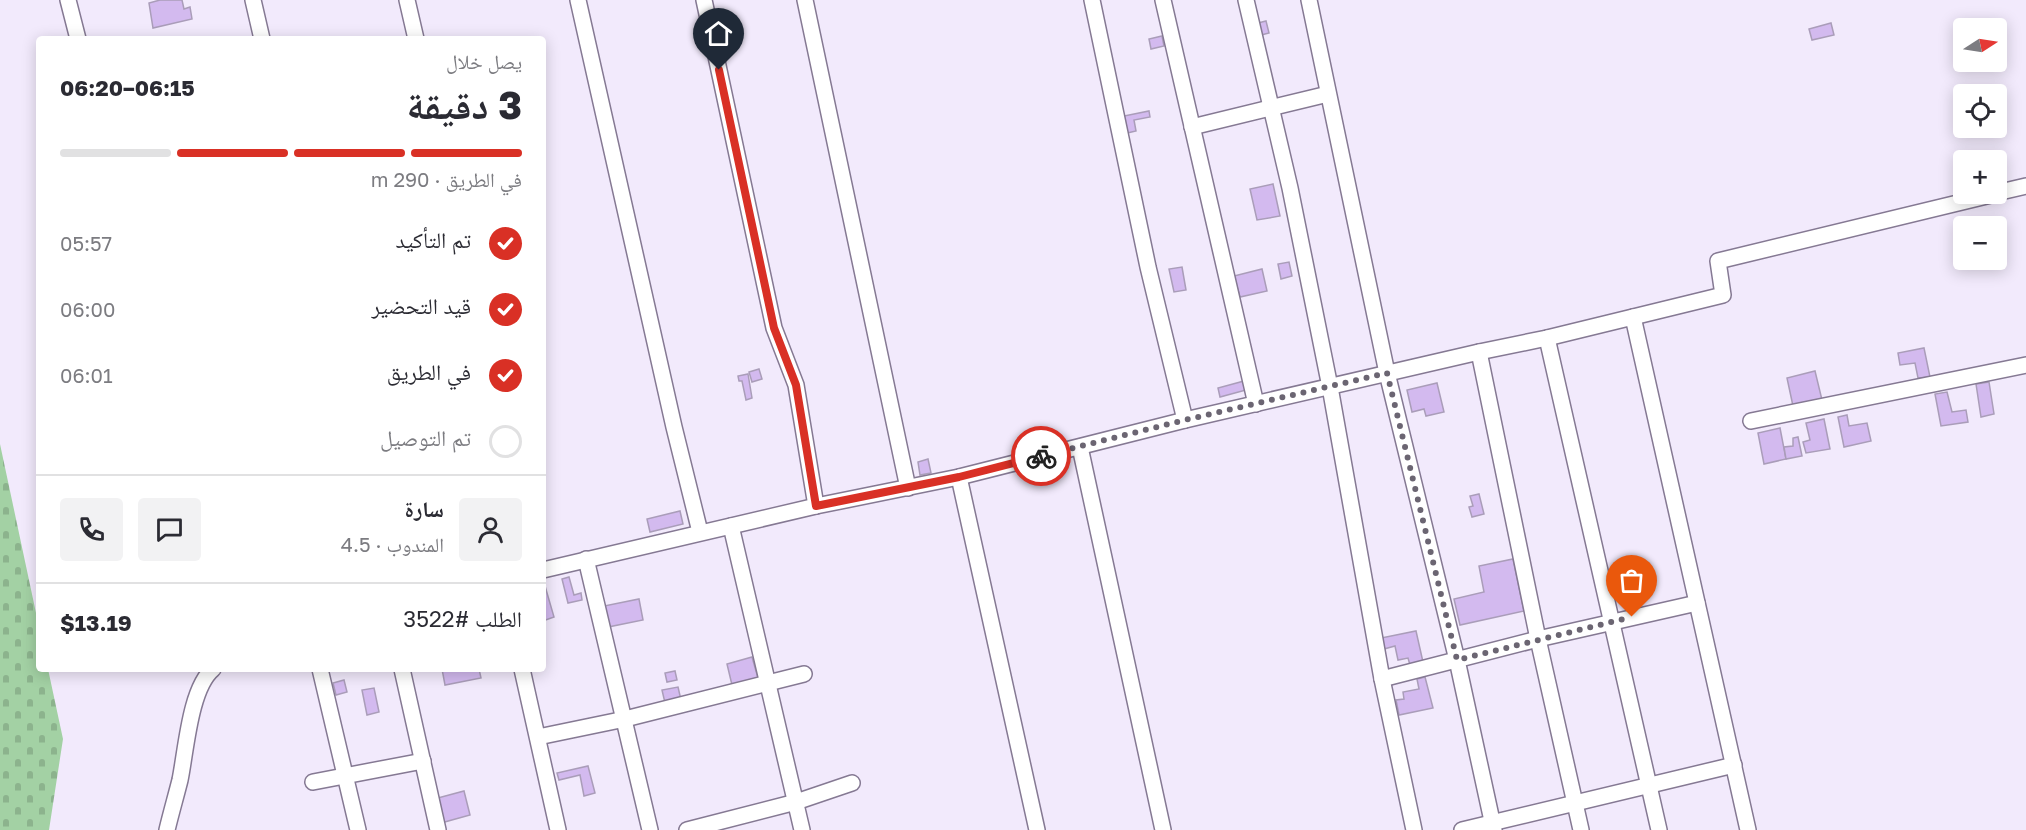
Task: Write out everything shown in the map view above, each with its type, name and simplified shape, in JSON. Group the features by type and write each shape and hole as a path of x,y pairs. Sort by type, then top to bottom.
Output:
{"street":[{"path":"68,0 77,36"},
{"path":"253,0 261,36"},
{"path":"407,0 415,36"},
{"path":"578,0 674,427 700,532"},
{"path":"704,0 774,328 796,385 816,506"},
{"path":"805,0 908,488"},
{"path":"1092,0 1146,256 1185,420"},
{"path":"1163,0 1256,404"},
{"path":"1246,0 1290,188 1330,387 1382,679 1414,830"},
{"path":"1309,0 1387,373 1457,660 1493,826"},
{"path":"1192,127 1328,94"},
{"path":"2007,190 2026,186"},
{"path":"546,569 816,506 959,477 1185,420 1548,338 1723,295 1718,261 1953,204"},
{"path":"1633,316 1748,830"},
{"path":"1548,338 1659,830"},
{"path":"1479,352 1538,639 1581,830"},
{"path":"1750,421 2026,365"},
{"path":"1080,447 1163,830"},
{"path":"959,477 1037,830"},
{"path":"730,526 802,830"},
{"path":"586,560 650,830"},
{"path":"1382,679 1538,639 1697,603"},
{"path":"167,830 180,780 189,726 204,676 209,672"},
{"path":"321,672 358,830"},
{"path":"403,672 438,830"},
{"path":"523,672 558,830"},
{"path":"538,737 625,719 804,674"},
{"path":"313,782 423,760"},
{"path":"1462,830 1493,826 1575,803 1734,765"},
{"path":"687,830 796,802 852,783"}],"green space":[{"path":"0,444 36,613 36,672 49,672 63,739 49,830 0,830"}],"building":[{"path":"160,0 182,0 184,9 190,7 192,19 153,28 149,3"},
{"path":"1266,21 1269,33 1261,35 1258,23"},
{"path":"1831,23 1834,35 1812,40 1809,29"},
{"path":"1162,36 1164,46 1151,49 1149,39"},
{"path":"1149,111 1150,117 1134,120 1136,131 1123,134 1119,117"},
{"path":"1273,184 1280,216 1257,220 1250,189"},
{"path":"1289,262 1292,276 1281,279 1278,264"},
{"path":"1182,267 1186,290 1174,292 1169,269"},
{"path":"1262,269 1267,291 1240,297 1234,276"},
{"path":"1924,348 1930,377 1918,378 1915,363 1900,365 1898,353"},
{"path":"759,369 762,379 752,382 749,372"},
{"path":"1815,371 1822,400 1793,406 1787,378"},
{"path":"748,374 752,398 746,400 742,381 739,381 738,376"},
{"path":"1244,381 1246,390 1220,397 1218,388"},
{"path":"1989,382 1994,414 1981,417 1976,384"},
{"path":"1437,383 1444,412 1426,416 1424,409 1412,412 1407,390"},
{"path":"1947,392 1952,412 1966,410 1968,422 1941,426 1935,394"},
{"path":"1847,415 1849,426 1867,423 1871,441 1844,447 1838,417"},
{"path":"1824,419 1830,449 1806,453 1803,442 1810,440 1806,423"},
{"path":"1780,428 1786,459 1764,464 1758,433"},
{"path":"1798,437 1802,456 1786,459 1784,447 1793,446 1793,438"},
{"path":"928,459 931,473 920,475 918,462"},
{"path":"1479,494 1484,514 1472,517 1469,507 1473,506 1470,496"},
{"path":"680,511 683,524 650,532 647,519"},
{"path":"1513,559 1524,611 1460,625 1454,599 1484,592 1479,566"},
{"path":"569,577 574,595 581,593 582,600 568,603 562,579"},
{"path":"546,589 554,617 546,620"},
{"path":"639,599 643,620 608,627 604,606"},
{"path":"1416,631 1423,662 1410,665 1408,658 1398,660 1395,646 1384,649 1381,638"},
{"path":"752,657 758,678 732,685 727,664"},
{"path":"675,671 677,680 667,682 665,673"},
{"path":"443,672 480,672 481,678 445,685"},
{"path":"1425,677 1433,708 1399,715 1396,700 1404,699 1403,692 1419,689 1417,679"},
{"path":"344,680 347,692 336,695 333,683"},
{"path":"678,687 681,700 665,703 662,690"},
{"path":"374,688 379,712 367,715 362,690"},
{"path":"588,766 595,793 584,796 580,775 559,780 557,773"},
{"path":"464,791 470,815 441,823 434,799"}],"way so far":[{"path":"1041,456 1387,373 1457,660 1632,617"}],"route":[{"path":"719,70 774,328 796,385 816,506 959,477 1041,456"}]}
